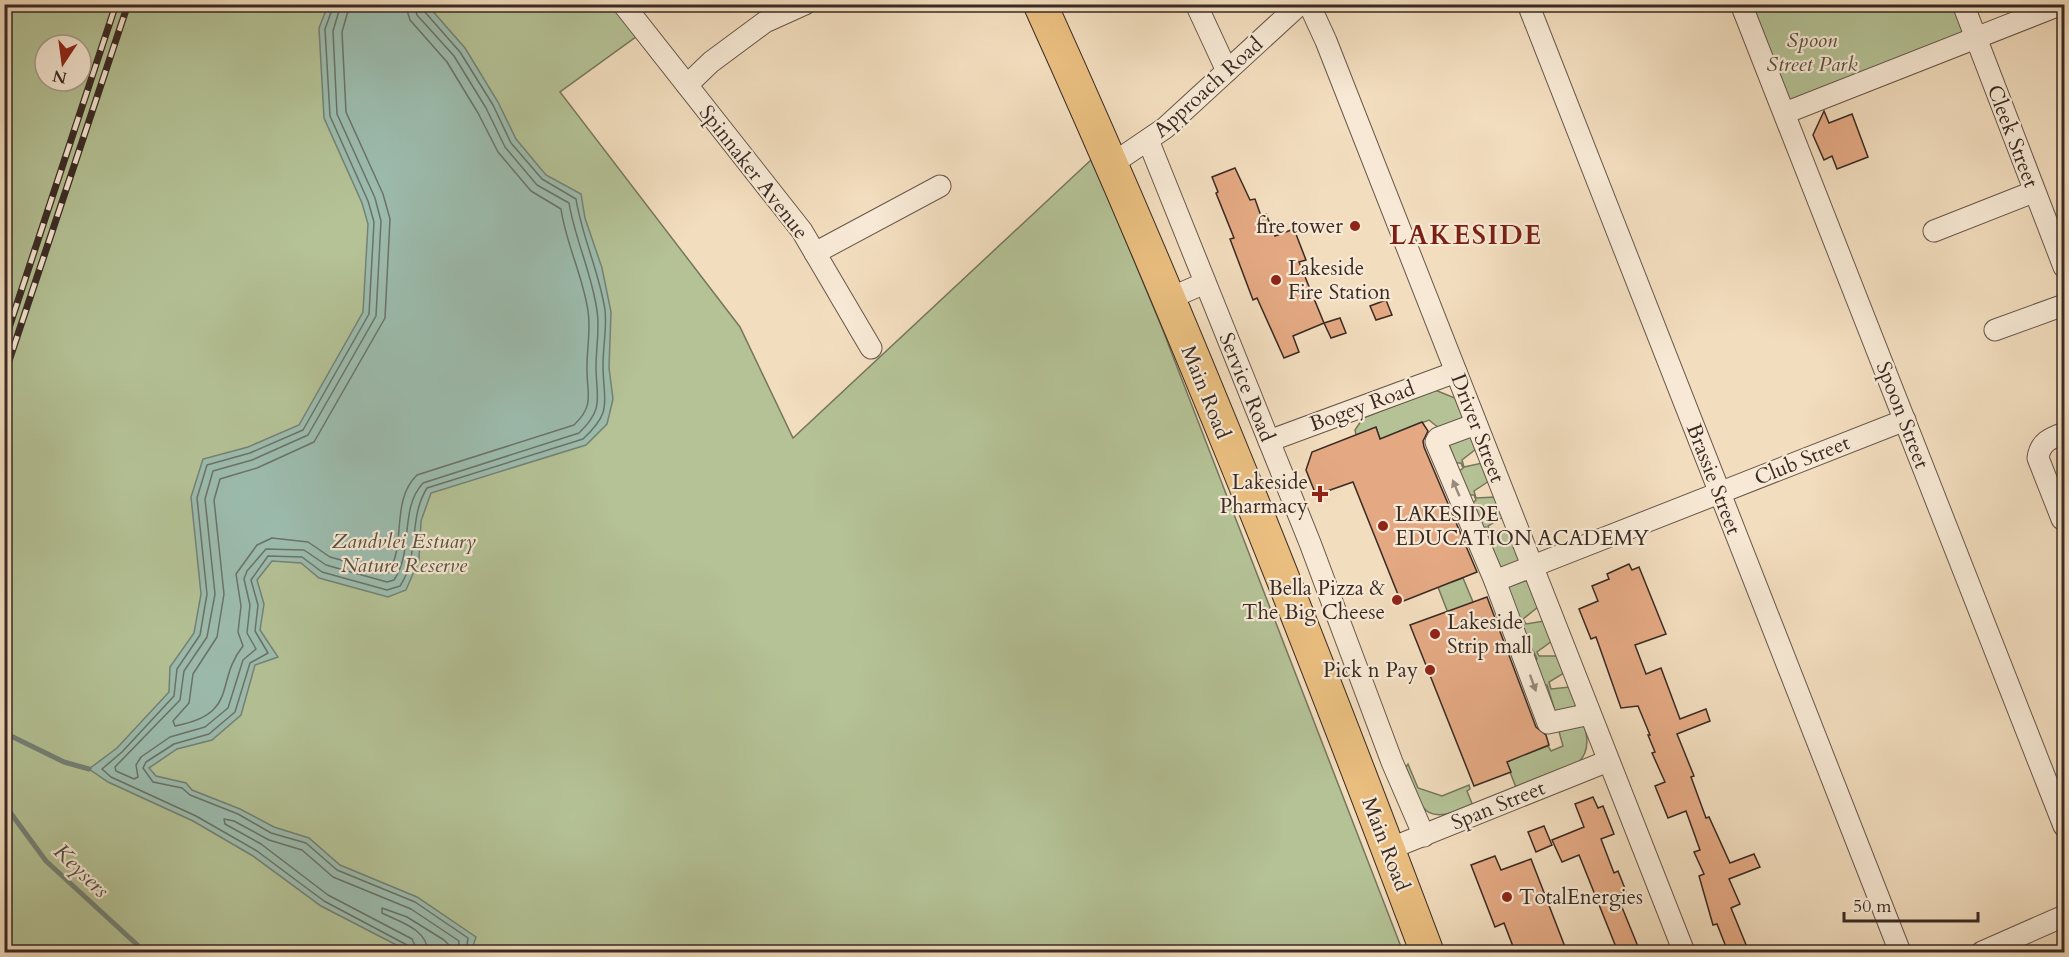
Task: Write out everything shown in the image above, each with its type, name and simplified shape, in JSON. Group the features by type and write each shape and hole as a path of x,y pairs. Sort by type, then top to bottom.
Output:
{"main road":[{"name":"Main Road","path":"1040,4 1112,164 1168,299 1389,849 1427,952"}],"street":[{"name":"Spinnaker Avenue","path":"623,4 802,231 872,348"},
{"path":"687,85 711,62 765,22 805,4"},
{"path":"1196,4 1227,71"},
{"name":"Approach Road","path":"1112,164 1165,128 1300,4"},
{"name":"Driver Street","path":"1309,4 1326,41 1684,952"},
{"name":"Brassie Street","path":"1528,4 1900,952"},
{"name":"Spoon Street","path":"1742,4 2064,826"},
{"name":"Cleek Street","path":"1963,4 2033,192 2056,221 2064,267"},
{"path":"1785,113 2062,4"},
{"name":"Service Road","path":"1148,140 1269,441 1392,762 1424,836"},
{"path":"815,253 940,186"},
{"path":"1934,231 2033,192"},
{"path":"1168,299 1205,283"},
{"path":"1995,330 2064,305"},
{"name":"Bogey Road","path":"1269,441 1456,372"},
{"name":"Club Street","path":"1501,578 1905,420"},
{"path":"1476,424 1438,438 1436,442 1501,578 1547,721 1550,724 1590,714"},
{"path":"2062,519 2038,458 2039,450 2048,440 2064,433"},
{"name":"Span Street","path":"1389,849 1608,761"},
{"path":"1982,952 2064,916"}],"green space":[{"name":"Zandvlei Estuary Nature Reserve","path":"5,4 623,5 644,31 560,92 740,327 793,438 1092,159 1162,328 1403,952 5,952"},
{"name":"Spoon Street Park","path":"1741,5 1963,5 1976,38 1785,113"},
{"path":"1435,390 1455,398 1464,420 1440,429 1429,420 1398,432 1451,569 1452,582 1463,578 1473,602 1523,755 1548,746 1551,751 1563,746 1558,728 1582,720 1587,737 1586,750 1571,768 1517,790 1376,428 1356,435 1355,430 1363,418"},
{"path":"1469,431 1476,449 1462,460 1464,467 1482,463 1489,481 1474,491 1476,498 1495,497 1503,517 1488,526 1490,532 1508,530 1519,560 1505,572 1498,570 1486,552 1489,535 1486,527 1481,528 1469,506 1476,500 1474,495 1465,495 1458,472 1463,468 1461,463 1456,463 1448,442"},
{"path":"1528,581 1538,607 1523,619 1526,624 1544,621 1552,641 1537,652 1539,656 1557,656 1564,673 1549,682 1551,689 1570,687 1577,705 1562,715 1556,714 1547,685 1541,685 1535,660 1537,659 1534,652 1529,653 1521,628 1524,626 1521,620 1515,620 1504,596 1509,582"},
{"path":"1408,764 1418,788 1442,796 1469,785 1470,789 1467,791 1473,806 1443,814 1427,811 1416,795 1406,767"}],"water":[{"path":"425,4 465,48 498,102 516,139 546,175 581,194 585,218 602,268 611,312 609,368 613,399 607,424 586,445 431,493 421,521 419,560 406,590 388,597 319,578 301,563 272,561 257,580 264,604 260,630 278,657 255,665 241,715 212,740 177,749 149,768 156,776 186,783 192,790 240,809 274,827 309,838 340,865 417,897 476,937 471,952 410,952 321,906 253,856 193,821 108,782 89,769 117,748 169,692 170,667 194,633 201,594 191,497 203,459 248,447 299,425 363,312 368,224 362,203 324,118 319,28 328,5"}],"building":[{"path":"1824,111 1829,123 1852,114 1868,157 1837,169 1832,156 1824,160 1813,135"},
{"name":"Lakeside Fire Station","path":"1235,168 1250,200 1255,199 1261,216 1266,214 1275,236 1294,229 1306,260 1299,262 1324,323 1293,336 1299,352 1284,358 1257,298 1253,300 1230,239 1234,238 1216,193 1218,192 1212,177"},
{"path":"1386,300 1392,315 1376,320 1370,306"},
{"path":"1340,318 1346,333 1331,338 1324,323"},
{"path":"1422,422 1428,431 1423,441 1424,447 1477,572 1401,602 1353,482 1316,495 1306,470 1312,452 1376,427 1380,439"},
{"path":"1629,564 1632,570 1639,567 1666,634 1635,645 1646,674 1661,668 1680,719 1706,709 1710,721 1677,734 1694,776 1691,777 1706,818 1709,817 1730,863 1754,854 1760,867 1729,879 1740,904 1731,908 1749,952 1728,952 1717,924 1713,925 1699,876 1704,874 1694,852 1700,850 1686,811 1668,818 1655,786 1665,782 1652,753 1655,752 1648,735 1650,735 1638,706 1621,708 1596,637 1591,639 1579,609 1598,601 1592,586 1609,579 1607,574"},
{"path":"1487,597 1536,727 1546,735 1549,745 1507,762 1511,772 1474,786 1410,625"},
{"path":"1593,797 1598,808 1603,806 1614,834 1601,839 1614,873 1618,871 1626,891 1617,895 1639,949 1630,952 1618,952 1579,855 1562,862 1552,840 1584,827 1575,804"},
{"path":"1544,826 1552,845 1536,852 1528,832"},
{"path":"1495,856 1501,870 1531,859 1567,952 1520,952 1518,948 1514,949 1504,923 1495,927 1471,865"}],"waterway":[{"path":"4,736 13,737 64,762 89,769"},
{"name":"Keysers","path":"4,804 46,861 145,952"}],"railway":[{"path":"4,343 116,4"},
{"path":"4,376 128,4"}],"place":[{"name":"fire tower","path":"1355,226"},
{"name":"Lakeside Fire Station","path":"1276,280"},
{"name":"Lakeside Pharmacy","path":"1320,494"},
{"name":"LAKESIDE EDUCATION ACADEMY","path":"1383,526"},
{"name":"Bella Pizza & The Big Cheese","path":"1397,600"},
{"name":"Lakeside Strip mall","path":"1435,634"},
{"name":"Pick n Pay","path":"1430,670"},
{"name":"TotalEnergies","path":"1507,897"}],"district":[{"name":"LAKESIDE","path":"1466,235"}]}
